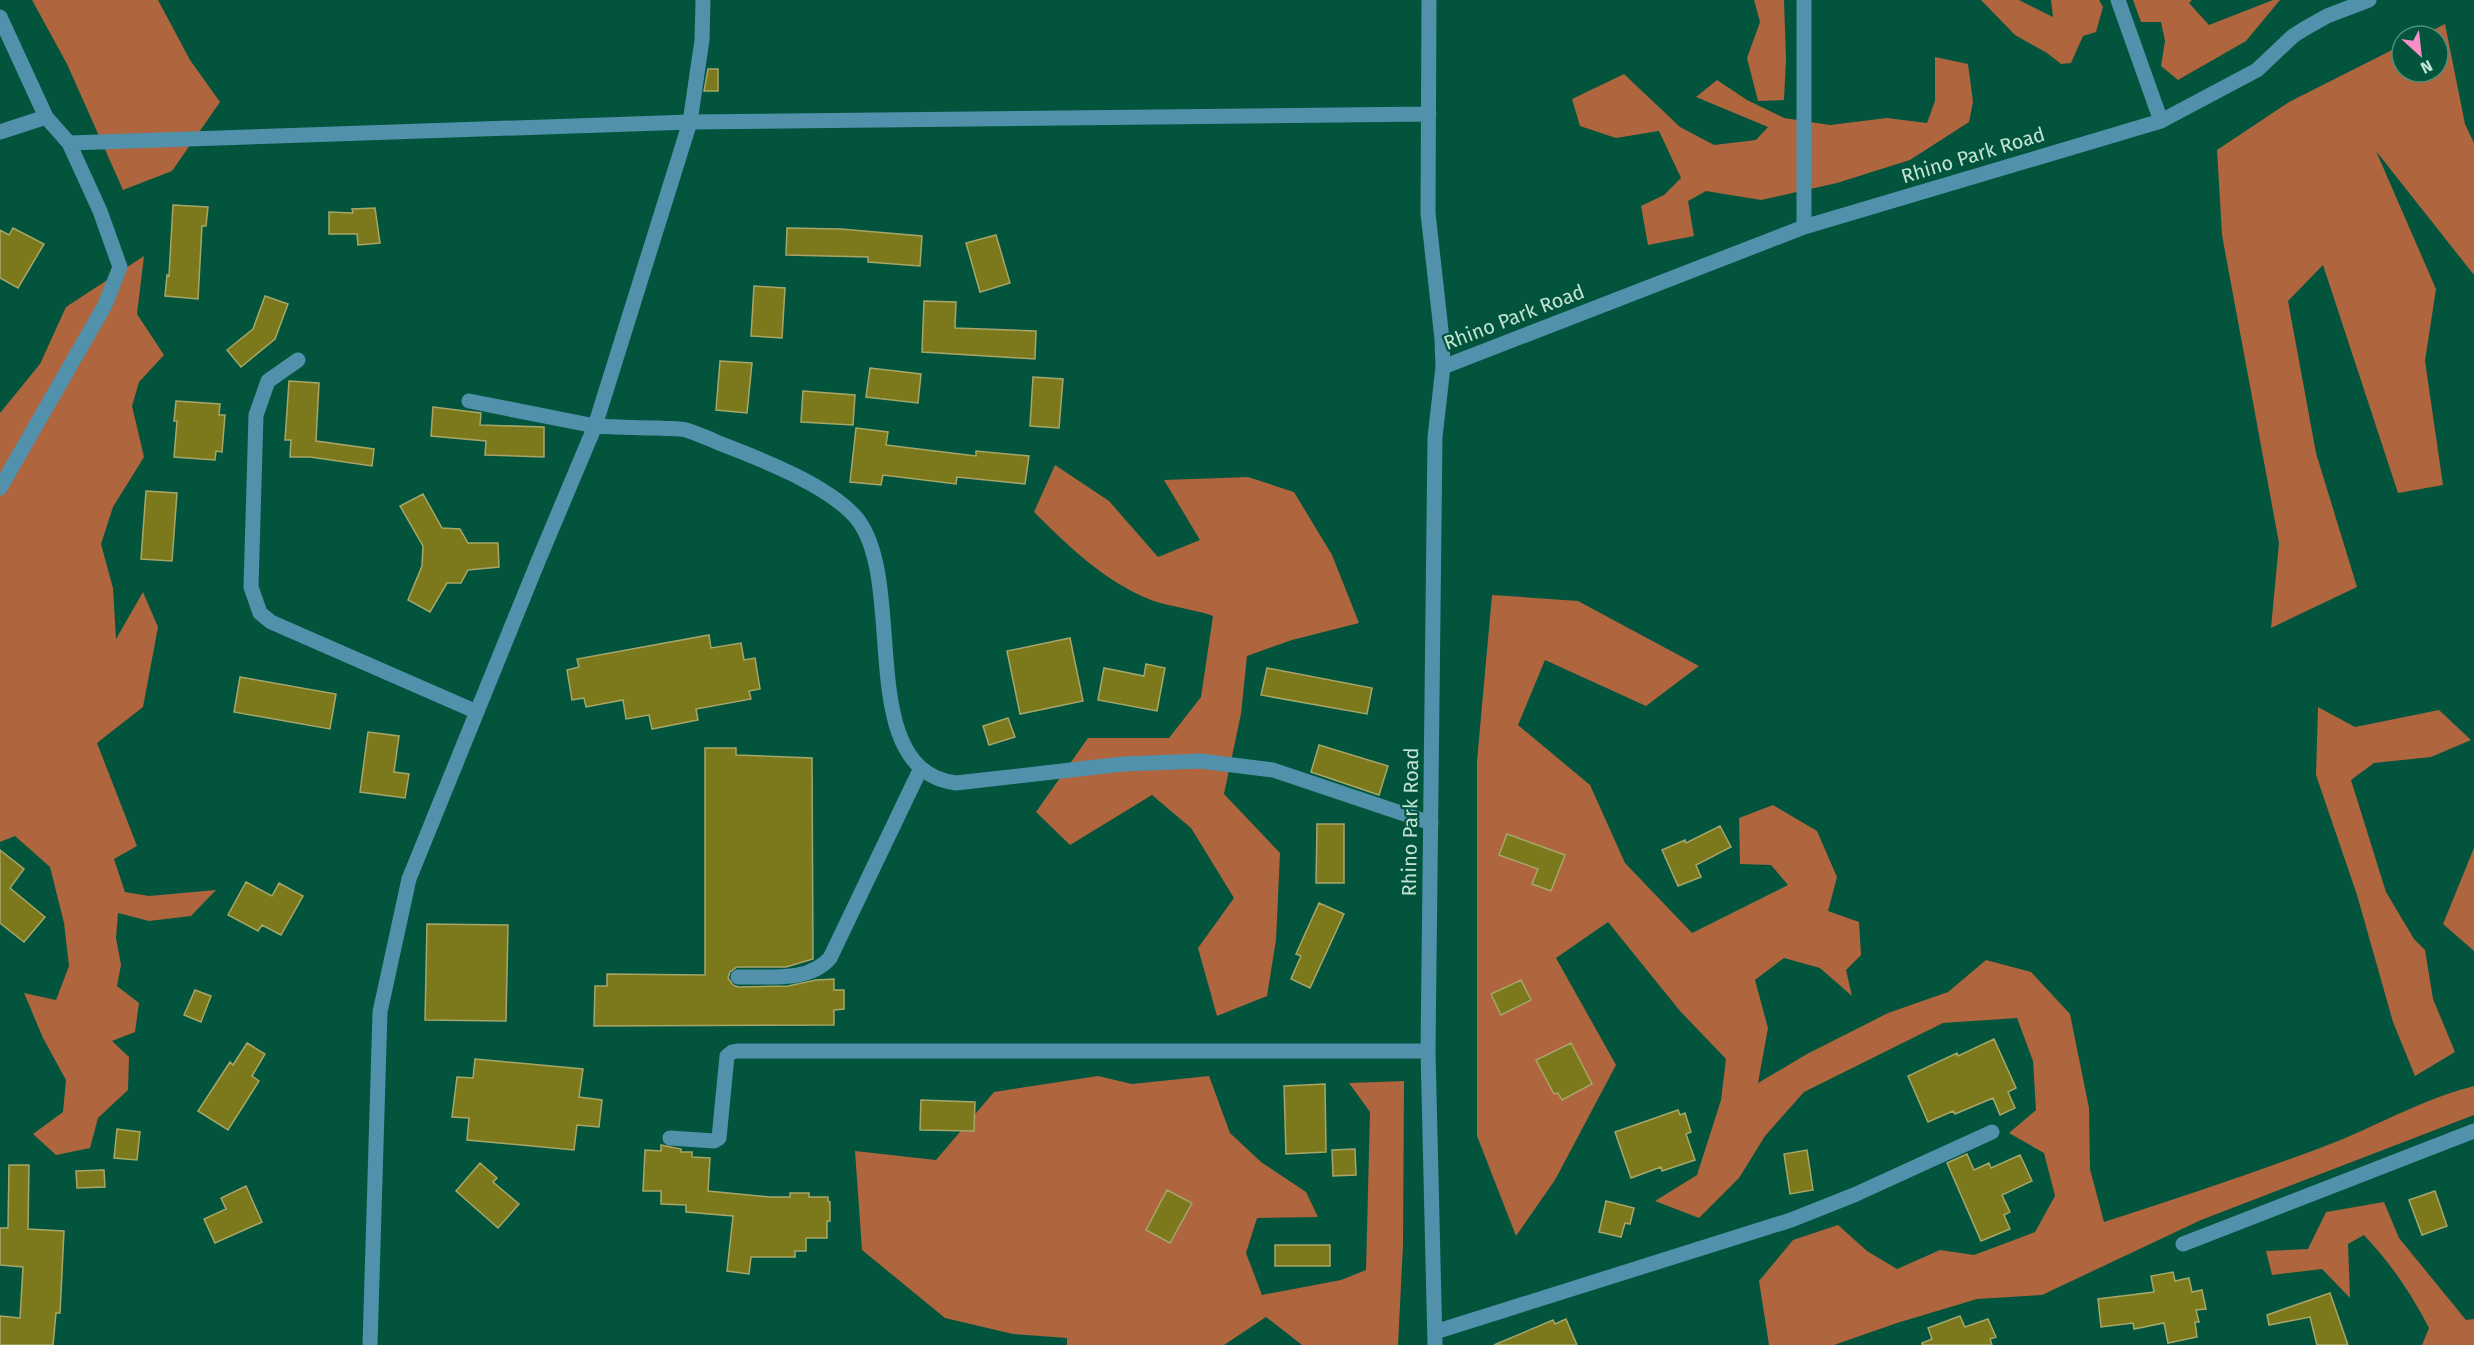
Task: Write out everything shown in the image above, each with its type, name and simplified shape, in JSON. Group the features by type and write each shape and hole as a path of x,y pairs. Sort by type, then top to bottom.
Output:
{"street":[{"path":"370,1345 381,1012 410,879 595,426 690,122 702,40 702,0"},
{"path":"1429,0 1428,213 1443,367"},
{"path":"1804,0 1804,227"},
{"path":"2118,0 2161,121"},
{"name":"Rhino Park Road","path":"1435,1338 1428,1051 1436,437 1443,367 1804,227 2161,121 2257,70 2293,36 2304,29 2327,16 2369,0"},
{"path":"0,17 46,117 69,143 100,211 120,267 105,305 0,488"},
{"path":"69,143 690,122 1429,114"},
{"path":"0,132 46,117"},
{"path":"297,360 268,381 256,415 251,587 260,613 271,622 477,712"},
{"path":"469,401 595,426 684,429 783,468 838,502 858,521 870,546 882,586 887,672 896,728 907,752 920,770 939,781 956,783 1123,764 1200,760 1273,770 1431,823"},
{"path":"738,977 803,975 822,967 830,958 920,770"},
{"path":"670,1138 714,1141 719,1138 728,1056 737,1051 1428,1051"},
{"path":"2183,1244 2474,1131"},
{"path":"1435,1338 1791,1220 1854,1195 1992,1132"}],"shaded area":[{"path":"32,0 158,0 190,60 220,102 172,171 123,190 67,64"},
{"path":"1754,0 1784,0 1786,58 1784,100 1758,101 1747,58 1760,22"},
{"path":"1981,0 2019,0 2053,17 2051,0 2099,0 2103,7 2096,32 2083,36 2071,63 2061,64 2047,53 2015,35"},
{"path":"2133,0 2192,0 2189,3 2209,25 2273,0 2280,0 2246,41 2178,80 2161,66 2165,41 2161,22 2141,22"},
{"path":"2450,49 2465,124 2474,143 2474,275 2376,151 2436,289 2425,361 2443,485 2398,493 2323,265 2288,301 2316,453 2357,587 2271,628 2279,543 2222,235 2217,150 2289,102 2390,51 2390,84 2450,84"},
{"path":"1935,57 1968,64 1973,102 1969,122 1910,160 1837,183 1761,200 1706,191 1688,201 1694,236 1648,245 1641,206 1664,195 1681,178 1659,131 1616,138 1580,126 1572,99 1624,74 1680,127 1714,145 1756,140 1768,127 1696,97 1717,80 1747,100 1784,118 1830,125 1887,118 1927,123 1935,101"},
{"path":"144,256 137,314 164,355 139,382 132,406 144,457 113,507 101,544 113,588 116,639 143,592 158,627 143,707 97,743 137,846 114,859 125,892 149,896 216,890 191,916 149,921 118,913 116,938 121,965 117,986 139,1003 135,1032 112,1041 129,1057 128,1090 98,1118 90,1148 56,1155 33,1134 63,1112 66,1080 43,1038 24,993 56,1000 69,966 64,923 50,867 15,836 0,842 0,413 40,364 66,307"},
{"path":"1055,465 1109,501 1158,557 1200,540 1164,480 1248,477 1294,492 1332,555 1359,623 1292,640 1247,656 1241,714 1224,794 1280,853 1276,940 1267,996 1217,1016 1198,948 1234,898 1191,828 1152,795 1070,845 1036,812 1088,738 1169,738 1201,697 1213,616 1151,600 1134,592 1103,573 1060,538 1034,512"},
{"path":"1492,595 1578,601 1699,666 1646,706 1545,660 1518,725 1590,785 1625,863 1692,933 1788,885 1771,865 1740,864 1739,818 1773,805 1817,831 1837,877 1828,911 1859,922 1861,955 1846,970 1852,996 1820,968 1784,958 1755,980 1768,1028 1758,1083 1807,1054 1888,1013 1948,992 1986,960 2031,972 2070,1014 2089,1108 2090,1169 2104,1222 2280,1163 2338,1141 2422,1104 2474,1086 2474,1115 2201,1220 2042,1295 1977,1299 1834,1345 1769,1345 1759,1281 1793,1240 1838,1225 1867,1251 1897,1269 1940,1250 1974,1255 2035,1232 2055,1196 2044,1153 2009,1133 2036,1110 2033,1061 2017,1018 1943,1023 1804,1092 1765,1136 1739,1178 1699,1218 1655,1201 1697,1175 1721,1100 1726,1059 1680,1011 1608,922 1556,958 1616,1065 1555,1180 1516,1236 1477,1136 1477,761"},
{"path":"2318,707 2355,727 2439,710 2471,740 2431,757 2374,763 2351,780 2386,892 2414,939 2425,950 2433,999 2455,1052 2415,1076 2393,1022 2357,895 2316,775"},
{"path":"2474,848 2474,951 2443,924"},
{"path":"1098,1076 1132,1084 1209,1076 1230,1133 1261,1162 1306,1192 1318,1217 1257,1218 1246,1253 1262,1295 1341,1280 1366,1270 1370,1112 1349,1083 1404,1081 1403,1244 1398,1345 1302,1345 1266,1317 1224,1345 1067,1345 1067,1338 1013,1334 945,1318 862,1250 855,1151 936,1160 994,1092"},
{"path":"2384,1202 2399,1238 2466,1320 2474,1319 2474,1345 2422,1345 2429,1328 2400,1279 2364,1235 2348,1244 2350,1298 2322,1269 2272,1275 2266,1251 2308,1249 2326,1212"}],"building":[{"path":"708,69 718,69 718,91 704,91"},
{"path":"173,205 208,207 206,226 202,226 198,299 165,296 167,275 169,276"},
{"path":"375,208 380,243 358,245 357,234 329,234 329,212 353,213 352,209"},
{"path":"13,228 44,244 18,288 0,278 0,230 9,235"},
{"path":"787,228 841,229 922,236 920,266 868,262 868,257 786,255"},
{"path":"996,235 1010,283 980,292 966,243"},
{"path":"754,286 785,288 782,338 751,336"},
{"path":"265,296 288,304 275,339 241,367 227,350 253,329"},
{"path":"924,301 956,302 955,328 1036,331 1035,359 922,352"},
{"path":"720,361 752,363 747,413 716,410"},
{"path":"870,368 921,374 918,403 866,397"},
{"path":"1033,377 1063,379 1059,428 1030,426"},
{"path":"289,381 319,383 316,441 374,449 372,466 310,457 290,457 291,440 285,440"},
{"path":"803,391 855,395 853,425 801,422"},
{"path":"176,401 220,404 219,415 225,415 222,452 216,451 215,460 174,457"},
{"path":"433,407 481,413 480,425 544,427 544,457 485,455 486,441 431,436"},
{"path":"856,428 888,432 886,445 976,456 976,451 1029,456 1025,484 957,477 956,484 883,475 881,485 850,482"},
{"path":"146,491 177,493 172,561 141,559"},
{"path":"423,494 442,528 460,529 468,543 498,543 499,567 468,570 461,583 447,583 430,612 408,600 422,566 423,546 400,506"},
{"path":"709,635 711,648 741,643 744,660 755,658 760,689 749,691 751,699 696,709 698,720 652,729 649,715 626,719 623,700 586,707 584,698 572,700 567,670 579,667 577,659"},
{"path":"1070,638 1083,701 1020,714 1007,651"},
{"path":"1146,664 1165,668 1157,711 1098,700 1104,668 1144,676"},
{"path":"1267,668 1372,688 1367,714 1261,695"},
{"path":"240,677 336,694 330,729 234,712"},
{"path":"1008,718 1015,737 989,745 983,726"},
{"path":"368,732 399,736 394,772 409,774 405,798 360,792"},
{"path":"1319,745 1388,766 1379,795 1311,772"},
{"path":"705,748 736,748 736,755 812,758 813,959 786,967 737,967 730,972 728,978 733,985 738,987 788,986 834,979 834,990 844,990 844,1009 834,1010 834,1025 594,1026 595,986 607,986 607,974 705,975"},
{"path":"1317,824 1344,824 1344,883 1316,883"},
{"path":"1720,826 1731,847 1696,865 1701,877 1678,886 1662,850 1685,840 1686,843"},
{"path":"1507,834 1565,855 1551,891 1532,884 1538,869 1499,855"},
{"path":"0,850 24,869 10,888 45,917 24,942 0,923"},
{"path":"246,882 272,896 279,883 303,896 281,935 262,925 258,931 228,915"},
{"path":"1319,903 1344,914 1310,988 1291,979 1301,956 1296,954"},
{"path":"427,924 508,925 506,1021 425,1020"},
{"path":"1521,980 1531,1000 1501,1015 1491,994"},
{"path":"195,990 211,996 201,1022 184,1015"},
{"path":"1994,1039 2016,1088 2008,1092 2015,1108 2000,1115 1993,1098 1955,1114 1953,1111 1928,1122 1908,1076"},
{"path":"247,1043 265,1054 252,1076 259,1081 228,1130 198,1111 230,1062 233,1065"},
{"path":"1571,1043 1592,1084 1562,1100 1558,1093 1554,1094 1536,1060"},
{"path":"475,1059 583,1069 579,1097 602,1100 599,1127 577,1125 574,1150 467,1140 469,1118 452,1117 457,1077 473,1078"},
{"path":"1325,1084 1326,1152 1286,1154 1284,1086"},
{"path":"921,1100 975,1102 974,1131 920,1130"},
{"path":"1678,1110 1680,1115 1685,1113 1691,1132 1686,1134 1695,1160 1662,1171 1661,1167 1631,1178 1615,1132"},
{"path":"117,1129 140,1132 137,1160 114,1158"},
{"path":"661,1145 681,1149 681,1152 692,1152 692,1157 710,1158 708,1191 770,1197 790,1197 790,1193 809,1193 809,1197 828,1197 830,1221 827,1221 827,1238 806,1238 806,1251 795,1251 795,1257 751,1257 749,1274 727,1271 733,1216 686,1212 686,1205 661,1204 661,1191 643,1191 645,1150 661,1151"},
{"path":"1355,1149 1356,1175 1333,1176 1332,1150"},
{"path":"1807,1150 1813,1190 1790,1194 1784,1154"},
{"path":"1967,1154 1974,1170 1989,1163 1991,1168 2020,1155 2032,1181 2002,1195 2010,1212 2004,1215 2010,1229 1981,1241 1947,1163"},
{"path":"480,1163 497,1178 493,1182 519,1204 498,1228 456,1191"},
{"path":"9,1165 29,1165 28,1229 64,1231 60,1313 56,1313 53,1345 0,1345 0,1316 20,1318 23,1267 0,1265 0,1228 8,1228"},
{"path":"104,1170 105,1187 77,1188 76,1171"},
{"path":"246,1186 262,1222 215,1243 204,1219 226,1209 221,1198"},
{"path":"1167,1190 1192,1203 1170,1243 1146,1230"},
{"path":"2435,1191 2447,1226 2422,1235 2409,1200"},
{"path":"1606,1201 1634,1208 1630,1224 1625,1223 1621,1237 1599,1232"},
{"path":"1275,1245 1330,1245 1330,1266 1275,1266"},
{"path":"2173,1272 2175,1281 2189,1278 2192,1292 2202,1290 2206,1309 2196,1310 2199,1322 2195,1322 2197,1337 2168,1343 2164,1323 2134,1329 2133,1323 2101,1327 2098,1299 2154,1292 2151,1276"},
{"path":"2330,1293 2348,1345 2317,1345 2310,1317 2269,1325 2267,1315"},
{"path":"1960,1316 1965,1327 1988,1319 1996,1337 1990,1339 1992,1345 1922,1345 1932,1339 1928,1328"},
{"path":"1566,1319 1577,1345 1494,1345 1553,1320 1555,1324"}]}
